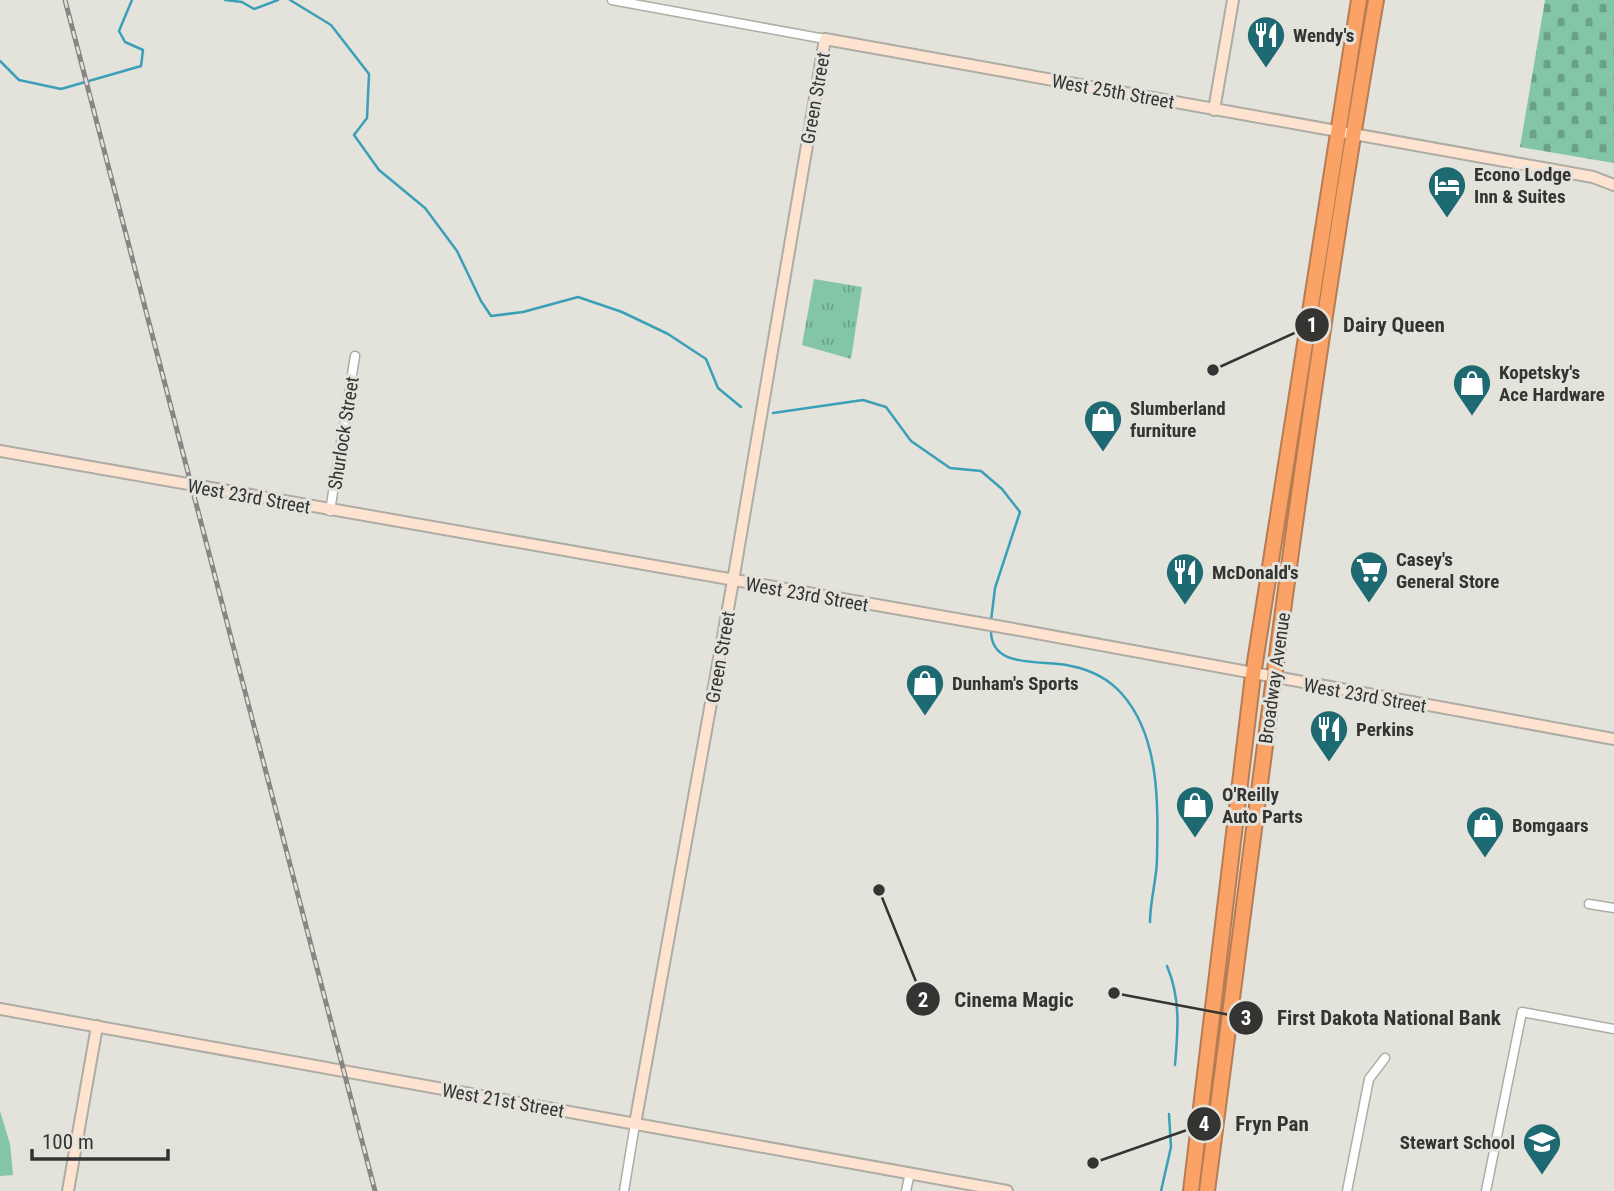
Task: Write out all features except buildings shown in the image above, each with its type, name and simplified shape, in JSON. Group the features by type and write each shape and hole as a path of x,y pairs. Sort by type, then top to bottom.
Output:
{"highway":[{"name":"Broadway Avenue","path":"1207,1191 1345,133 1359,0"},
{"name":"Broadway Avenue","path":"1191,1191 1253,675 1345,133 1376,0"}],"street":[{"name":"West 25th Street","path":"612,0 1593,177 1614,185"},
{"path":"1214,110 1233,0"},
{"name":"Green Street","path":"624,1191 733,581 825,39"},
{"name":"Shurlock Street","path":"330,511 355,356"},
{"name":"West 23rd Street","path":"0,452 1008,628 1614,739"},
{"path":"1589,904 1614,908"},
{"name":"West 21st Street","path":"0,1009 1007,1191"},
{"path":"1486,1191 1522,1012 1614,1029"},
{"path":"68,1191 97,1026"},
{"path":"1347,1191 1368,1079 1385,1058"},
{"path":"906,1191 910,1173"}],"green space":[{"path":"1545,0 1614,0 1614,163 1520,147"},
{"path":"814,279 862,287 851,359 802,345"},
{"path":"0,1111 10,1144 13,1175 0,1176"}],"waterway":[{"path":"0,61 19,80 61,89 141,66 143,50 125,42 119,31 132,0"},
{"path":"225,0 242,2 254,9 278,0"},
{"path":"290,0 331,25 369,74 367,118 354,135 379,170 425,208 457,251 491,316 523,312 578,297 622,312 668,334 706,359 718,388 741,407"},
{"path":"773,413 863,400 886,407 911,441 950,468 981,471 1002,489 1020,512 995,588 991,621"},
{"path":"991,628 993,642 999,651 1008,657 1071,666 1092,672 1117,688 1134,711 1144,730 1150,751 1156,794 1157,866 1150,922"},
{"path":"1167,966 1175,990 1175,1065"},
{"path":"1161,1191 1171,1147 1169,1114"}],"railway":[{"path":"65,0 375,1191"}],"place":[{"name":"Wendy's","path":"1266,69"},
{"name":"Econo Lodge Inn & Suites","path":"1447,219"},
{"name":"Dairy Queen","path":"1213,370"},
{"name":"Kopetsky's Ace Hardware","path":"1472,417"},
{"name":"Slumberland furniture","path":"1103,453"},
{"name":"Casey's General Store","path":"1369,604"},
{"name":"McDonald's","path":"1185,606"},
{"name":"Dunham's Sports","path":"925,717"},
{"name":"Perkins","path":"1329,763"},
{"name":"O'Reilly Auto Parts","path":"1195,839"},
{"name":"Bomgaars","path":"1485,859"},
{"name":"Cinema Magic","path":"879,890"},
{"name":"First Dakota National Bank","path":"1114,993"},
{"name":"Fryn Pan","path":"1093,1163"},
{"name":"Stewart School","path":"1542,1176"}]}
